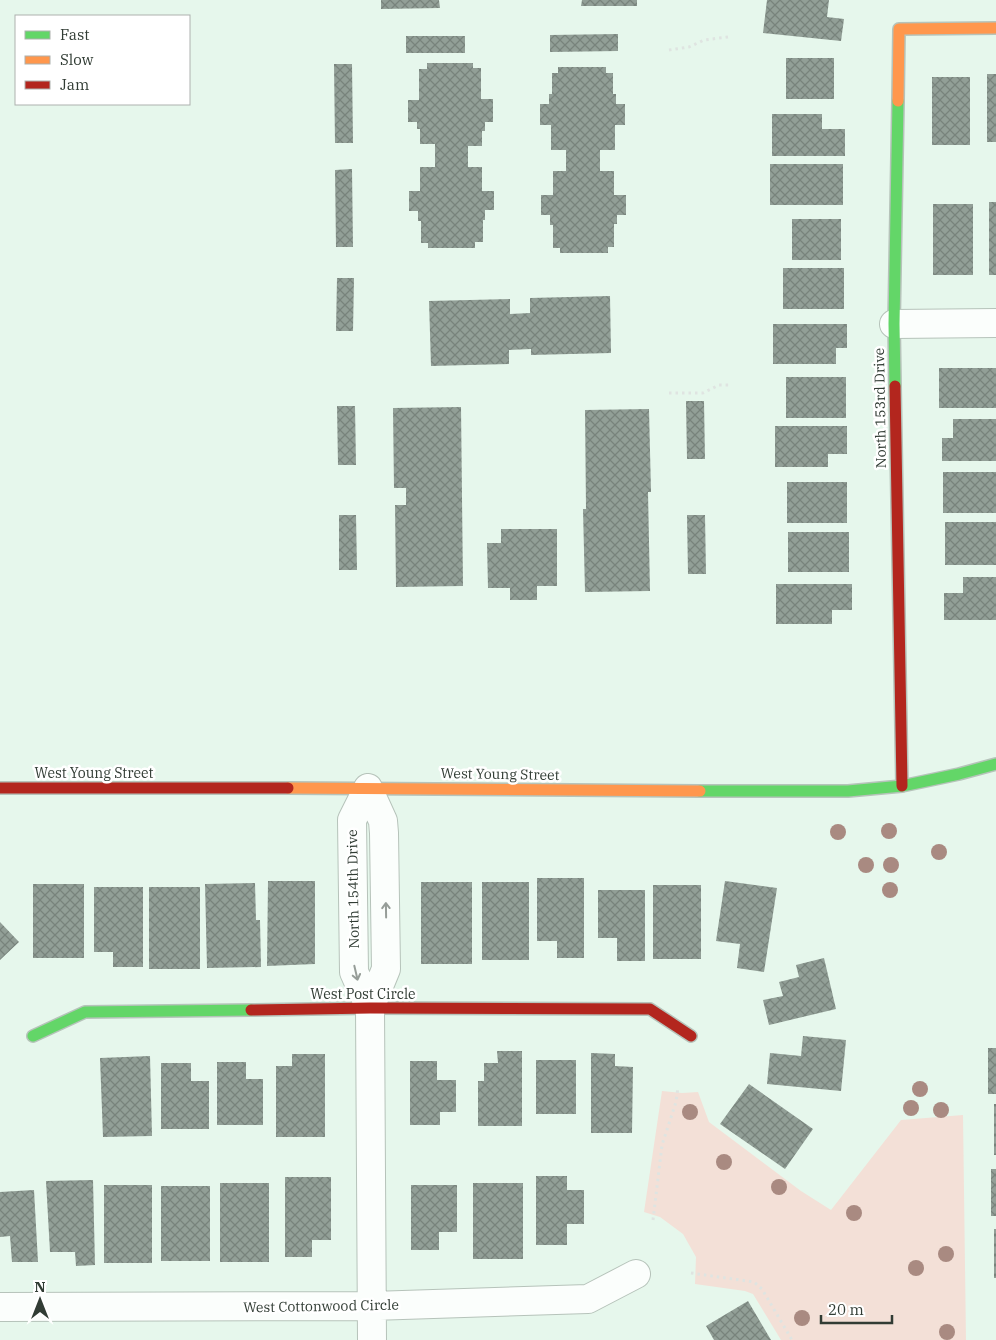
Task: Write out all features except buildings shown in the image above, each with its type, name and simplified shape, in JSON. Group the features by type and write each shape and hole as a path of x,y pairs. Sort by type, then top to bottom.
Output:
{"street":[{"name":"North 153rd Drive","path":"902,786 894,324 899,29 996,28"},
{"path":"894,324 996,323"},
{"name":"West Young Street","path":"0,788 848,791 902,786 996,764"},
{"name":"North 154th Drive","path":"368,788 352,820 354,972 370,1008 372,1340"},
{"name":"West Post Circle","path":"33,1036 85,1012 370,1008 650,1009 691,1036"},
{"name":"West Cottonwood Circle","path":"0,1308 372,1306 588,1299 636,1274"}],"path":[{"path":"669,50 689,47 704,40 728,37"},
{"path":"669,393 703,393 719,386 731,386"},
{"path":"653,1220 662,1145 676,1102 678,1087"},
{"path":"691,1273 754,1282 762,1290 792,1340"}],"shaded area":[{"path":"662,1091 698,1092 709,1122 801,1191 831,1210 901,1120 963,1115 966,1340 781,1340 753,1294 745,1291 695,1284 696,1257 683,1234 660,1217 644,1212"}],"traffic: fast":[{"path":"895,386 894,324 898,101"},
{"path":"700,791 848,791 902,786 996,764"},
{"path":"33,1036 85,1012 251,1010"}],"traffic: slow":[{"path":"898,101 899,29 996,28"},
{"path":"288,788 700,791"}],"traffic: jam":[{"path":"895,386 902,786"},
{"path":"0,788 288,788"},
{"path":"251,1010 370,1008 650,1009 691,1036"}]}
